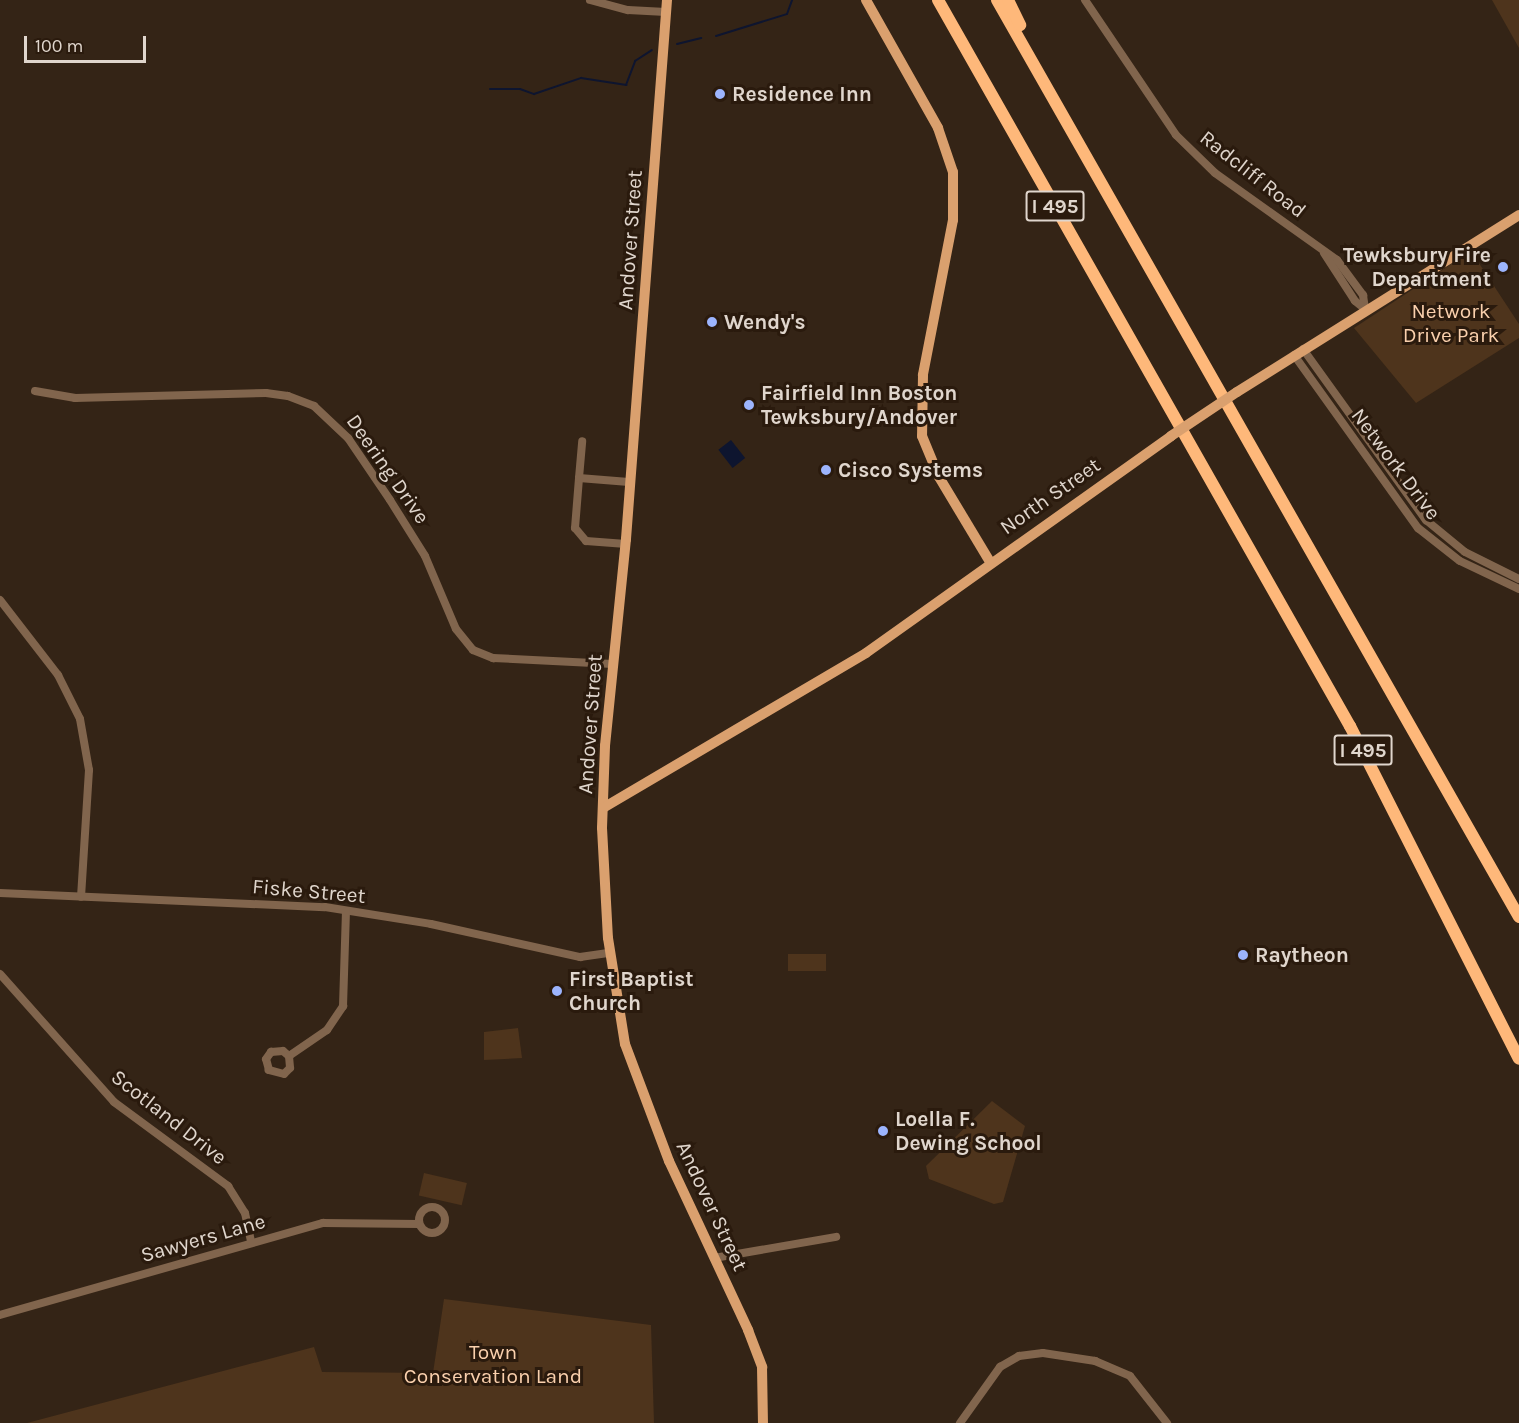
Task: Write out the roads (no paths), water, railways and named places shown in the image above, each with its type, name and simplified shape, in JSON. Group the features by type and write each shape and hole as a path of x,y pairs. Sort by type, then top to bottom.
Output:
{"highway":[{"name":"I 495","path":"938,0 1350,726 1519,1059"},
{"name":"I 495","path":"997,0 1519,917"},
{"path":"1008,0 1066,121"}],"main road":[{"name":"Andover Street","path":"667,0 626,544 613,664 603,808 610,953 625,1044 642,1093 762,1367 763,1423"},
{"path":"866,0 938,128 950,161 953,220 923,375 922,436 939,477 990,562"},
{"name":"North Street","path":"603,808 866,653 990,562 1171,436 1365,309 1519,215"}],"street":[{"path":"590,0 628,10 666,12"},
{"name":"Radcliff Road","path":"1085,0 1176,135 1215,173 1324,252 1355,301 1365,309"},
{"name":"Network Drive","path":"1299,352 1426,520 1465,552 1519,579"},
{"name":"Network Drive","path":"1299,352 1418,528 1460,561 1519,589"},
{"name":"Deering Drive","path":"34,391 75,398 266,393 288,396 314,406 348,438 390,500 425,556 456,628 473,650 493,658 613,664"},
{"path":"582,441 575,528 578,536 586,541 626,544"},
{"path":"579,478 629,482"},
{"path":"0,600 58,675 80,718 89,770 81,897"},
{"name":"Fiske Street","path":"0,893 346,911 431,924 580,957 610,953"},
{"path":"289,1056 327,1030 343,1006 346,911"},
{"name":"Scotland Drive","path":"0,974 114,1102 228,1186 245,1213 251,1242"},
{"name":"Sawyers Lane","path":"0,1315 251,1242 333,1222 419,1224"},
{"path":"714,1258 836,1237"},
{"path":"960,1423 1000,1367 1019,1356 1043,1353 1095,1361 1130,1376 1167,1423"}],"water":[{"path":"731,440 745,458 733,468 718,450"}],"waterway":[{"path":"716,36 787,14 792,0"},
{"path":"677,44 701,38"},
{"path":"490,89 520,89 534,94 581,78 626,85 635,61 652,50"}],"place":[{"name":"Residence Inn","path":"720,94"},
{"name":"Tewksbury Fire Department","path":"1503,267"},
{"name":"Wendy's","path":"712,322"},
{"name":"Fairfield Inn Boston Tewksbury/Andover","path":"749,405"},
{"name":"Cisco Systems","path":"826,470"},
{"name":"Raytheon","path":"1243,955"},
{"name":"First Baptist Church","path":"557,991"},
{"name":"Loella F. Dewing School","path":"883,1131"}],"park label":[{"name":"Network Drive Park","path":"1451,323"},
{"name":"Town Conservation Land","path":"493,1364"}]}
